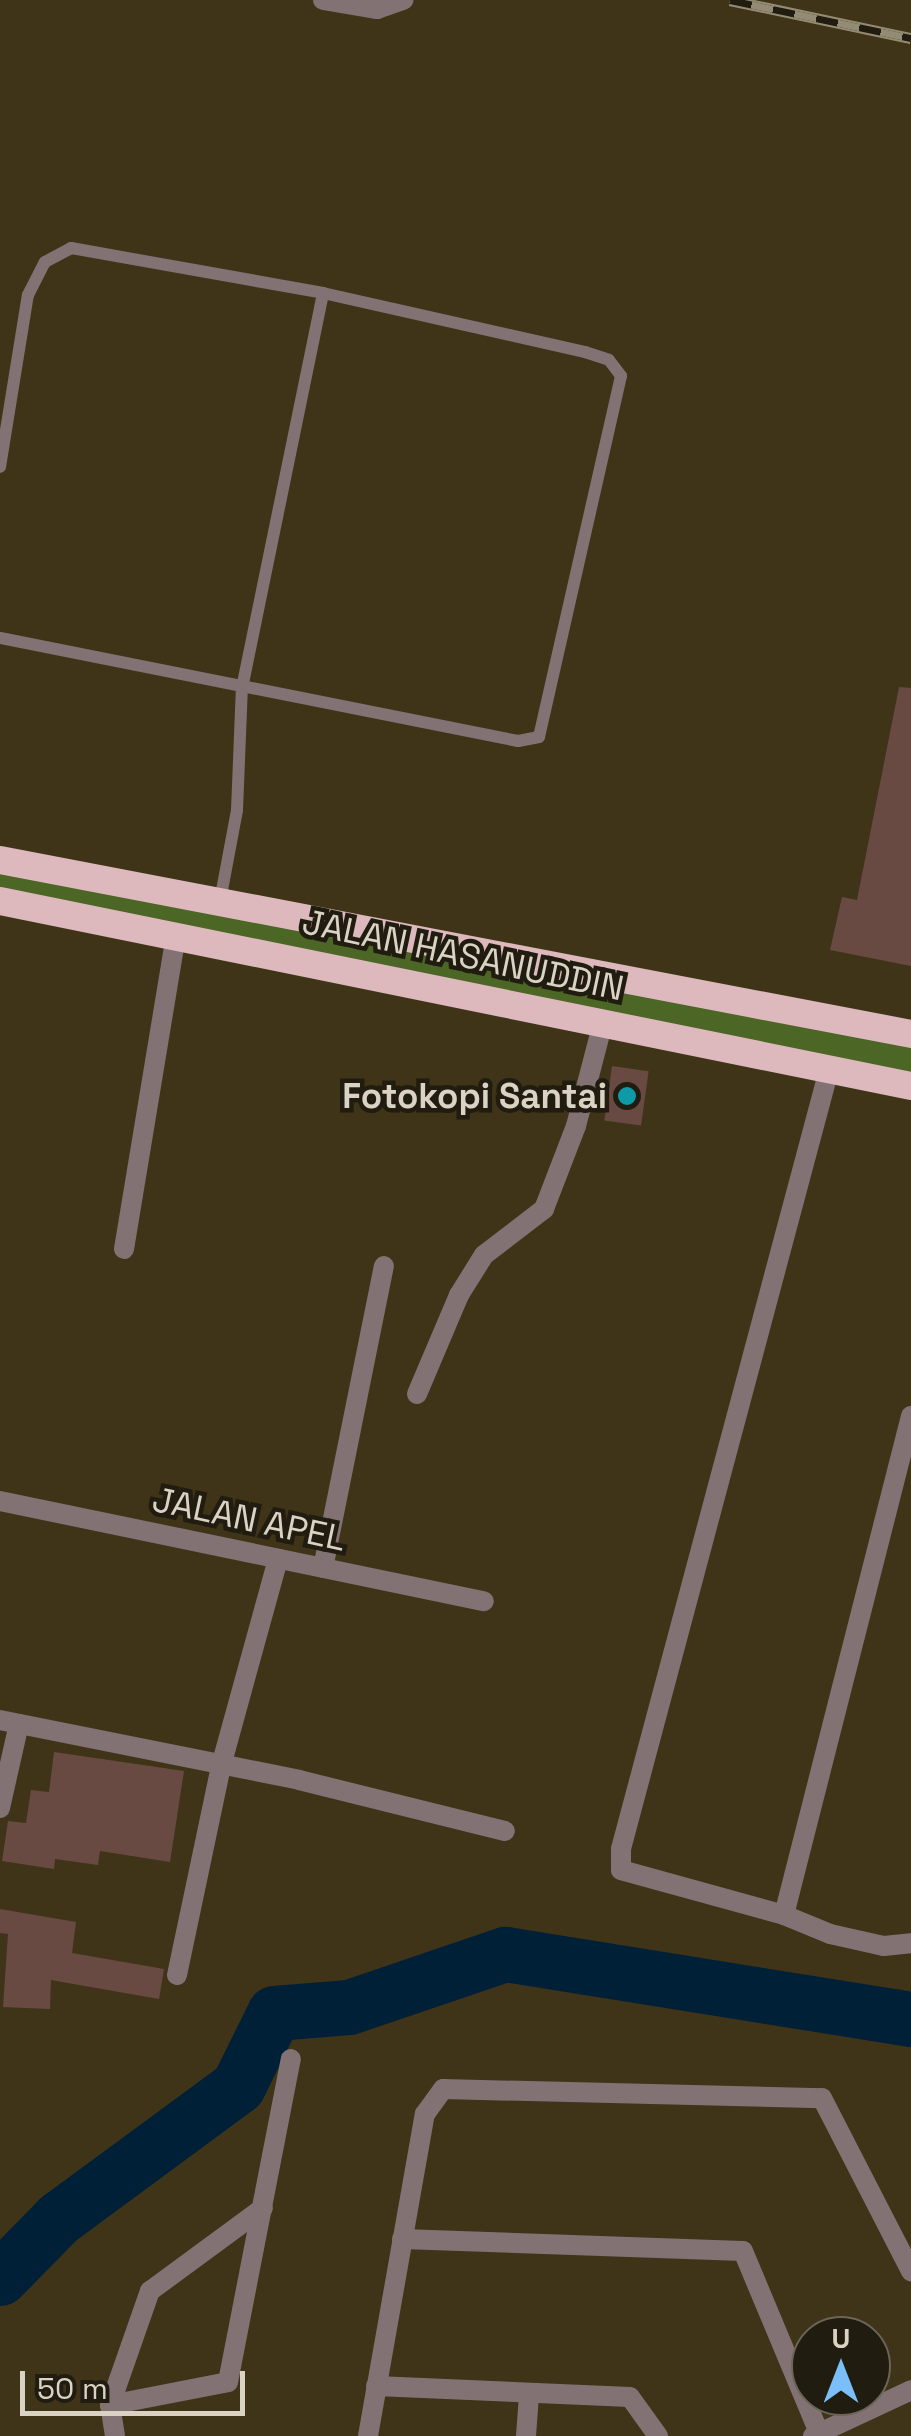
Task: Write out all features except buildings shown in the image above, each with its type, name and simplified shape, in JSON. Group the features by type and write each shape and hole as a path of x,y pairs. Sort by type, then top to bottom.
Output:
{"highway":[{"name":"JALAN HASANUDDIN","path":"0,860 911,1034"},
{"name":"JALAN HASANUDDIN","path":"0,901 830,1066 911,1086"}],"street":[{"path":"323,0 376,9 403,0"},
{"path":"124,1249 176,934"},
{"path":"417,1394 459,1294 484,1255 544,1209 576,1126 603,1022"},
{"path":"830,1066 621,1849 621,1870 635,1878 784,1914 830,1934 884,1946 911,1944"},
{"path":"322,1568 384,1266"},
{"path":"784,1914 911,1416"},
{"name":"JALAN APEL","path":"0,1501 484,1600"},
{"path":"177,1975 221,1766 278,1559"},
{"path":"0,1808 10,1722 506,1831"},
{"path":"110,2405 228,2382 291,2059"},
{"path":"368,2436 425,2114 443,2089 814,2095 828,2105 911,2271"},
{"path":"115,2436 110,2405 150,2292 263,2208"},
{"path":"402,2239 743,2252 816,2434 911,2390"},
{"path":"376,2386 630,2397 658,2436"},
{"path":"526,2436 529,2395"}],"lane":[{"path":"0,467 28,295 46,262 71,248 322,293 585,352 609,360 621,376 539,736 518,740 0,638"},
{"path":"219,904 237,810 242,688 322,293"}],"green space":[{"path":"0,860 911,1034 911,1086 0,901"}],"waterway":[{"path":"0,2278 59,2218 238,2086 274,2013 349,2007 505,1954 911,2019"}],"railway":[{"path":"730,0 911,38"}],"place":[{"name":"Fotokopi Santai","path":"627,1096"}]}
